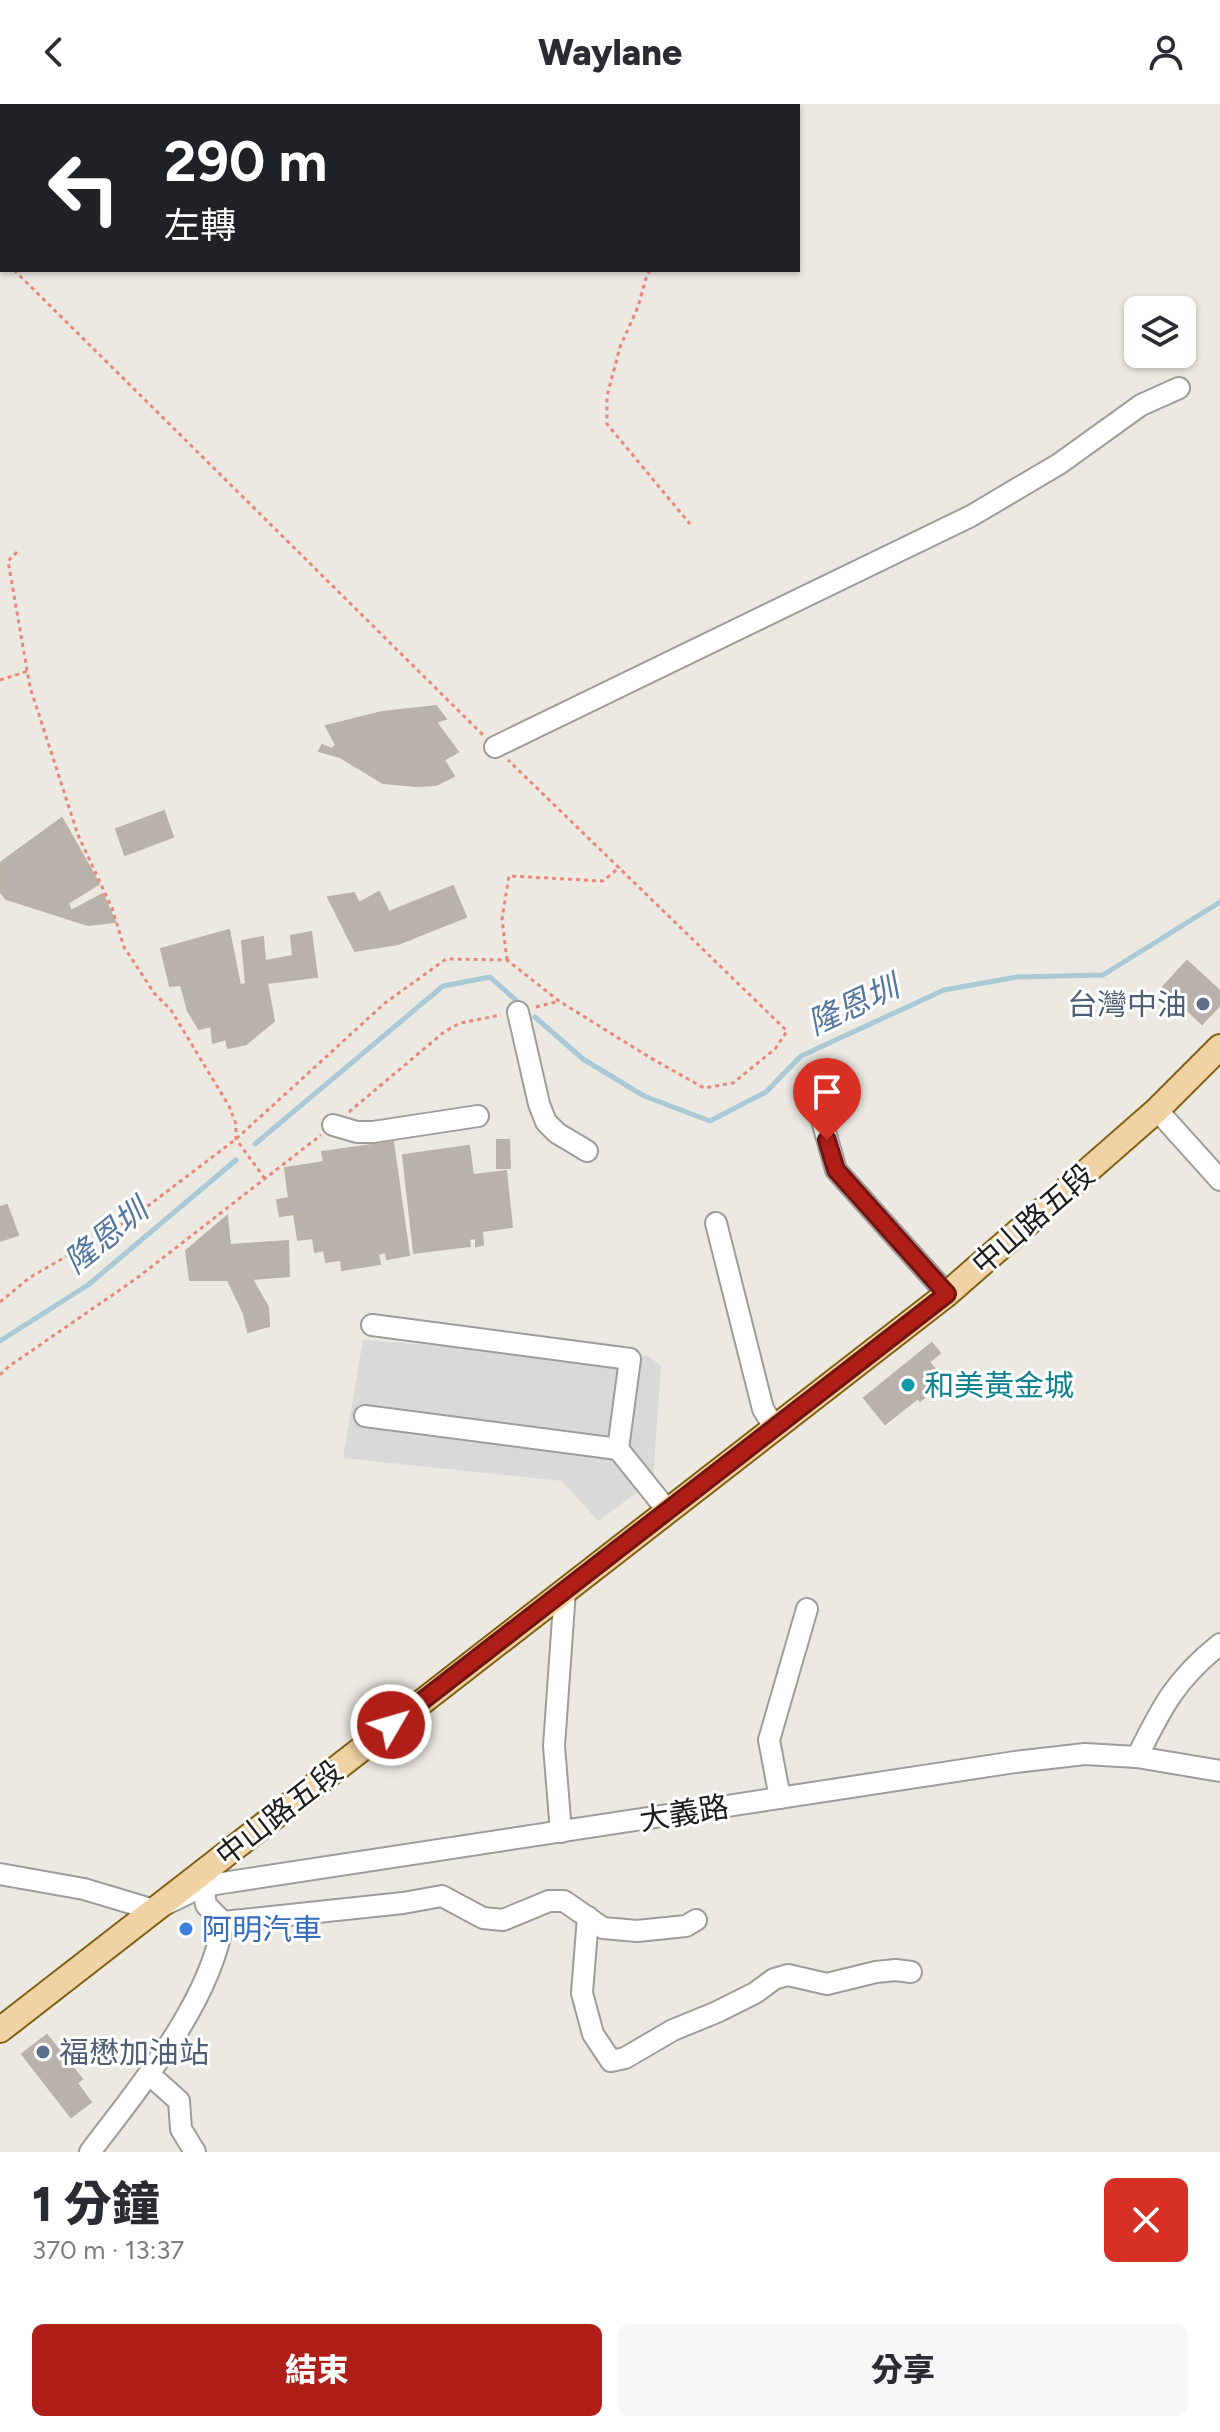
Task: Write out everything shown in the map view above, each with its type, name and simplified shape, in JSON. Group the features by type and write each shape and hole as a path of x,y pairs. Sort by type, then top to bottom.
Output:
{"main road":[{"name":"中山路五段","path":"0,2030 947,1294 1157,1110 1220,1047"}],"street":[{"path":"495,747 971,516 1059,464 1141,405 1179,388"},
{"path":"518,1012 546,1122 557,1133 587,1151"},
{"path":"819,1110 836,1170 947,1294"},
{"path":"1157,1110 1220,1180"},
{"path":"333,1125 357,1132 373,1132 478,1116"},
{"path":"716,1223 763,1409 774,1427"},
{"path":"372,1325 630,1359 618,1449"},
{"path":"365,1416 618,1449 667,1510"},
{"path":"561,1832 554,1746 565,1590"},
{"path":"780,1798 769,1740 807,1609"},
{"path":"1137,1757 1167,1699 1187,1672 1220,1644"},
{"name":"大義路","path":"154,1910 203,1886 1029,1761 1085,1754 1137,1757 1220,1771"},
{"path":"0,1874 84,1889 154,1910"},
{"path":"203,1886 206,1905 223,1922"},
{"path":"223,1922 442,1896 483,1918 503,1920 549,1901 564,1901 603,1928 637,1931 686,1926 696,1920"},
{"path":"588,1917 582,1993 593,2034 611,2061 625,2058 673,2030 755,1993 774,1979 788,1975 827,1984 876,1972 911,1972"},
{"path":"90,2152 150,2075 192,2006 219,1945 223,1922"},
{"path":"150,2075 179,2101 181,2129 195,2152"}],"path":[{"path":"0,1302 29,1278 132,1218 236,1139 385,1003 446,959 507,960 559,1001 704,1088 733,1083 775,1049 787,1031 495,747 16,272"},
{"path":"649,272 620,347 607,396 607,424 690,524"},
{"path":"17,552 8,561 30,687 78,835 112,908 124,947 154,993 171,1010 229,1106 236,1124 236,1139 265,1179"},
{"path":"0,680 28,671"},
{"path":"507,960 502,919 509,876 603,881 620,867"},
{"path":"0,1375 137,1278 333,1125 444,1032 460,1023 559,1001"}],"shaded area":[{"path":"363,1340 617,1359 647,1355 661,1366 653,1481 598,1521 562,1481 343,1458"}],"building":[{"path":"436,706 446,719 436,722 458,752 444,760 454,776 436,785 383,783 340,757 319,751 322,745 332,749 336,745 326,726 382,712"},
{"path":"164,811 173,837 125,855 116,829"},
{"path":"62,818 99,884 68,903 71,911 103,894 115,922 88,925 6,899 0,891 0,863"},
{"path":"453,886 466,917 398,944 355,951 328,897 354,893 359,903 379,892 389,912"},
{"path":"229,930 240,985 246,984 242,941 263,937 265,961 293,956 291,936 311,932 317,977 267,983 274,1021 246,1044 228,1048 226,1039 213,1043 211,1026 199,1029 188,1011 181,985 170,986 161,949"},
{"path":"1187,961 1220,991 1220,1005 1202,1024 1163,987"},
{"path":"497,1140 509,1140 510,1168 497,1168"},
{"path":"393,1142 409,1255 387,1259 386,1252 378,1254 380,1264 342,1270 341,1260 326,1262 324,1250 315,1252 313,1238 298,1240 294,1214 280,1216 277,1200 289,1198 285,1168 324,1162 322,1152"},
{"path":"469,1146 473,1175 506,1171 512,1227 482,1231 483,1245 476,1246 476,1238 469,1239 470,1246 414,1253 403,1155"},
{"path":"7,1205 18,1235 0,1241 0,1207"},
{"path":"227,1216 230,1245 288,1241 289,1276 252,1279 268,1307 269,1326 248,1332 244,1314 228,1280 190,1280 186,1251"},
{"name":"和美黃金城","path":"932,1343 940,1353 929,1362 941,1376 933,1383 937,1387 885,1424 864,1398"},
{"path":"47,2035 82,2079 77,2083 91,2102 71,2117 22,2054"}],"waterway":[{"name":"隆恩圳","path":"535,1017 583,1059 644,1096 710,1121 766,1092 801,1056 944,990 1017,977 1103,975 1220,902"},
{"name":"隆恩圳","path":"255,1144 443,986 490,977 519,1003"},
{"name":"隆恩圳","path":"0,1341 88,1285 236,1160"}],"place":[{"name":"台灣中油","path":"1203,1004"},
{"name":"和美黃金城","path":"908,1385"},
{"name":"阿明汽車","path":"186,1929"},
{"name":"福懋加油站","path":"43,2052"}],"route":[{"path":"391,1725 947,1294 836,1170 827,1140"}]}
